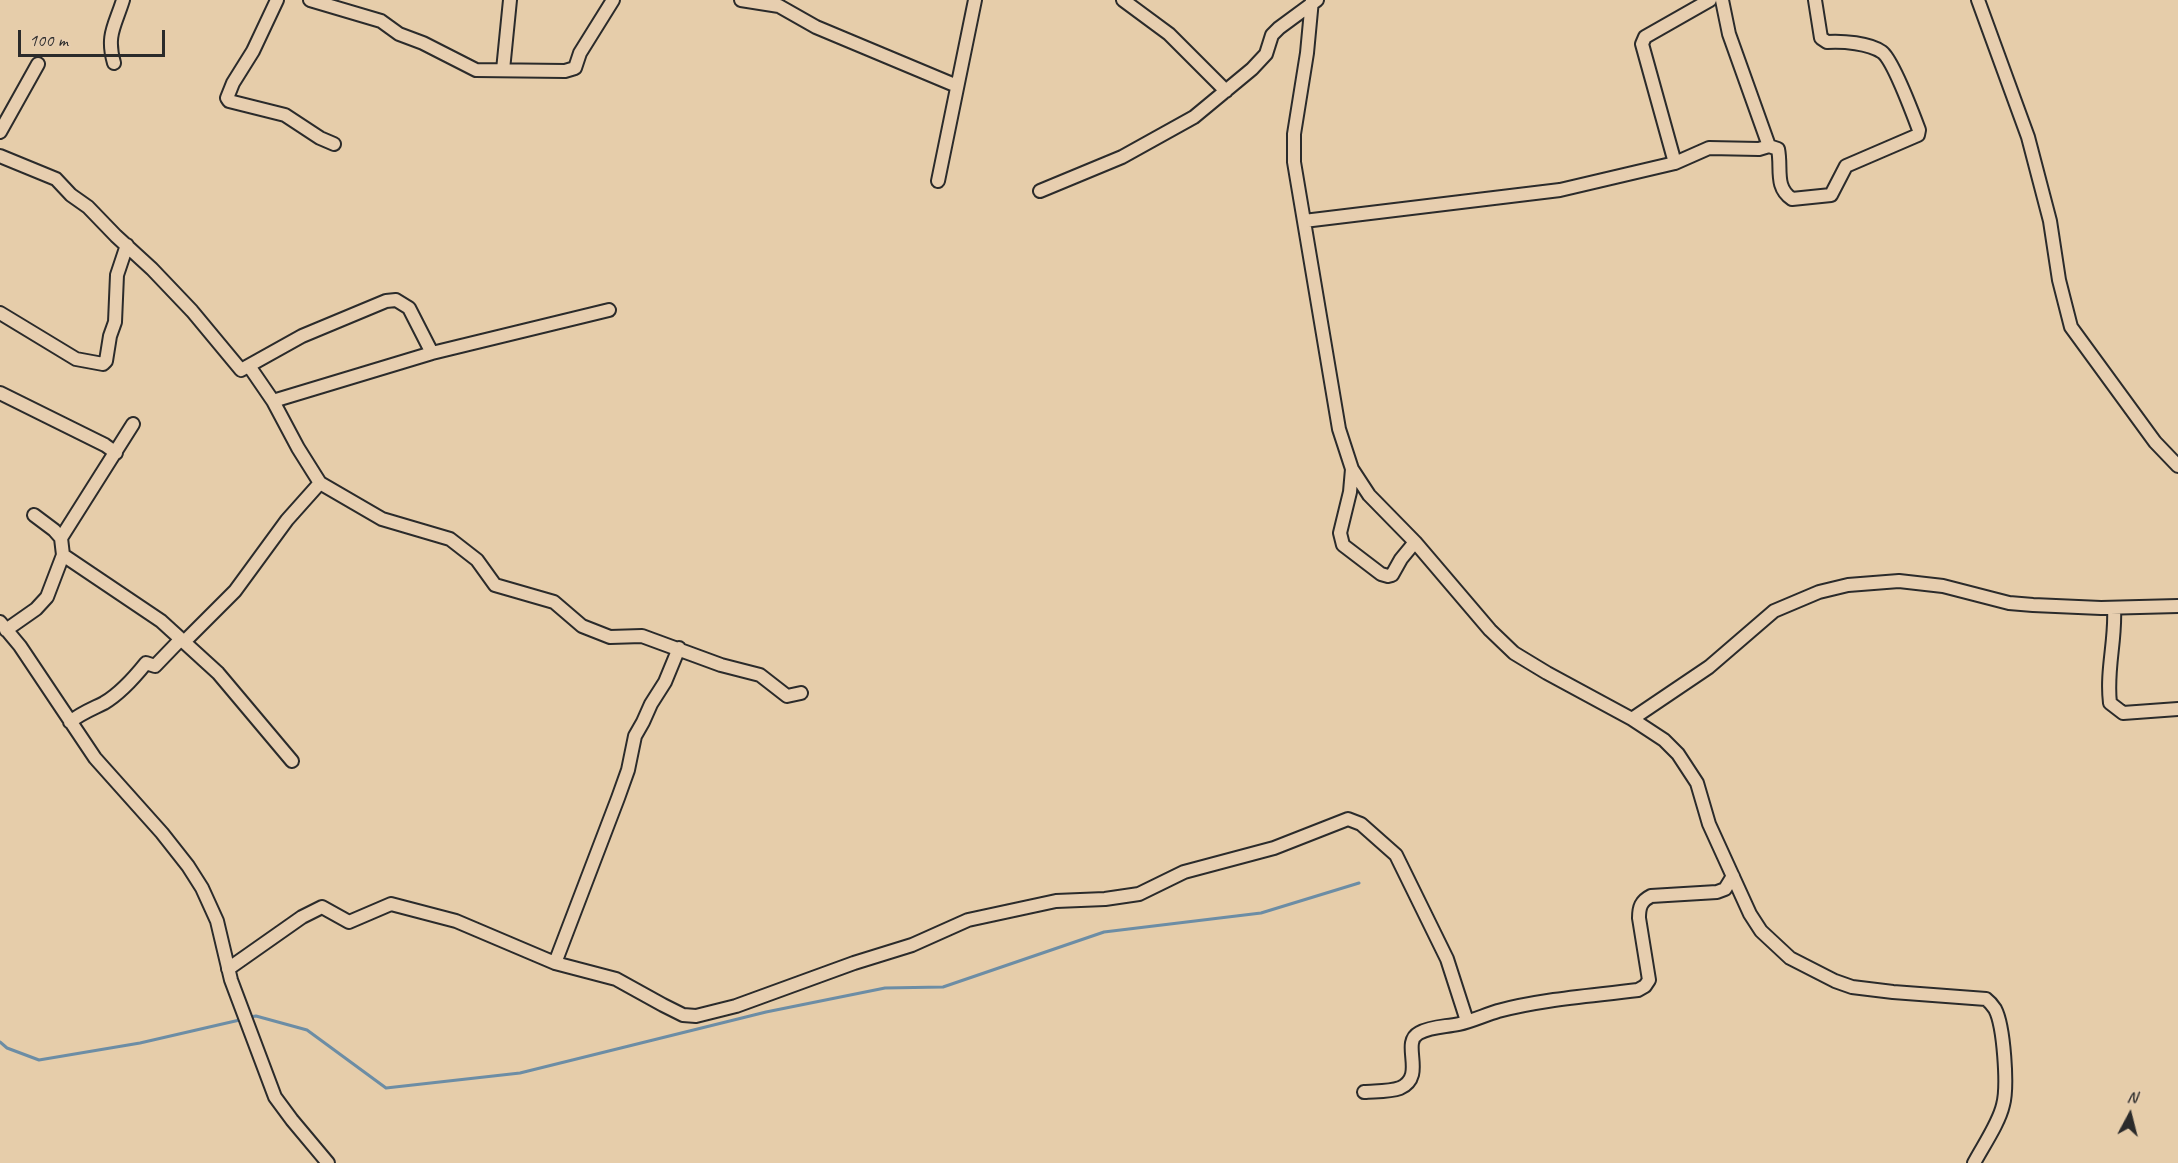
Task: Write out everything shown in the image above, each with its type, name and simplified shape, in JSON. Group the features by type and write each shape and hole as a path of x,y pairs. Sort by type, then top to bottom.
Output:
{"street":[{"path":"114,63 109,46 111,33 123,0"},
{"path":"277,0 227,98 229,101 285,115 320,138 334,144"},
{"path":"310,0 381,21 399,34 423,43 476,70 565,71 575,68 580,53 613,0"},
{"path":"503,70 510,0"},
{"path":"741,0 779,6 816,27 957,86"},
{"path":"1123,0 1169,34 1226,91"},
{"path":"1675,163 1642,44 1645,37 1710,0"},
{"path":"1722,0 1729,34 1769,146"},
{"path":"1304,221 1560,190 1675,163 1709,148 1760,149 1769,146 1778,149 1780,185 1784,194 1792,200 1831,195 1846,166 1918,135 1919,130 1888,57 1873,47 1837,41 1827,42 1821,38 1815,0"},
{"path":"1978,0 2028,137 2050,221 2059,280 2071,327 2155,442 2178,466"},
{"path":"1040,191 1122,157 1194,117 1252,69 1266,54 1272,35 1314,1"},
{"path":"1314,1 1294,134 1294,162 1339,429 1352,469 1369,495 1415,542 1490,630 1514,653 1632,719 1664,740 1678,754 1697,783 1709,824 1750,914 1761,931 1790,958 1809,969 1852,987 1986,999 1991,1004 1995,1009 2000,1028 2006,1088 2003,1107 1974,1163"},
{"path":"938,181 972,2"},
{"path":"0,132 38,64"},
{"path":"0,156 56,179 142,258 192,311 241,370 302,336 386,301 396,300 409,308 432,353"},
{"path":"0,313 76,359 103,364 106,361 115,321 117,275 127,245"},
{"path":"273,401 432,353 609,310"},
{"path":"249,366 273,401 320,483 382,519 450,539 477,560 495,585 554,602 582,626 610,637 642,636 721,665 760,675 787,696 801,693"},
{"path":"0,393 95,439 116,453"},
{"path":"61,538 133,424"},
{"path":"1352,469 1350,492 1340,533 1342,545 1381,574 1388,576 1392,575 1415,542"},
{"path":"70,722 84,711 104,703 122,690 146,663 155,666 235,591 287,520 320,483"},
{"path":"34,515 61,538 63,555 47,597 36,609 3,626 20,646 95,758 162,833 202,888 217,921 228,969 275,1097 291,1120 328,1163"},
{"path":"63,555 161,621 183,640 218,673 292,761"},
{"path":"1632,719 1709,667 1774,610 1819,592 1848,585 1899,581 1943,586 2009,603 2114,608 2178,606"},
{"path":"2114,608 2115,628 2107,682 2109,703 2122,713 2178,710"},
{"path":"555,963 628,770 635,736 665,682 679,648"},
{"path":"228,969 302,917 322,907 349,922 391,904 456,921 555,963 616,979 683,1014 696,1016 736,1006 854,963 912,945 968,920 1056,902 1106,900 1139,894 1184,872 1275,848 1348,819 1361,824 1396,855 1447,959 1467,1022"},
{"path":"1364,1092 1401,1087 1411,1079 1413,1070 1411,1044 1416,1034 1432,1027 1467,1022 1498,1011 1533,1004 1638,990 1645,986 1649,980 1639,918 1639,908 1643,900 1651,896 1717,892 1725,889 1733,876"}],"waterway":[{"path":"250,1017 256,1016 307,1030 386,1088 520,1073 766,1012 885,988 943,987 1104,932 1261,913 1359,883"},
{"path":"0,1042 7,1048 39,1060 140,1043 244,1019"}]}
